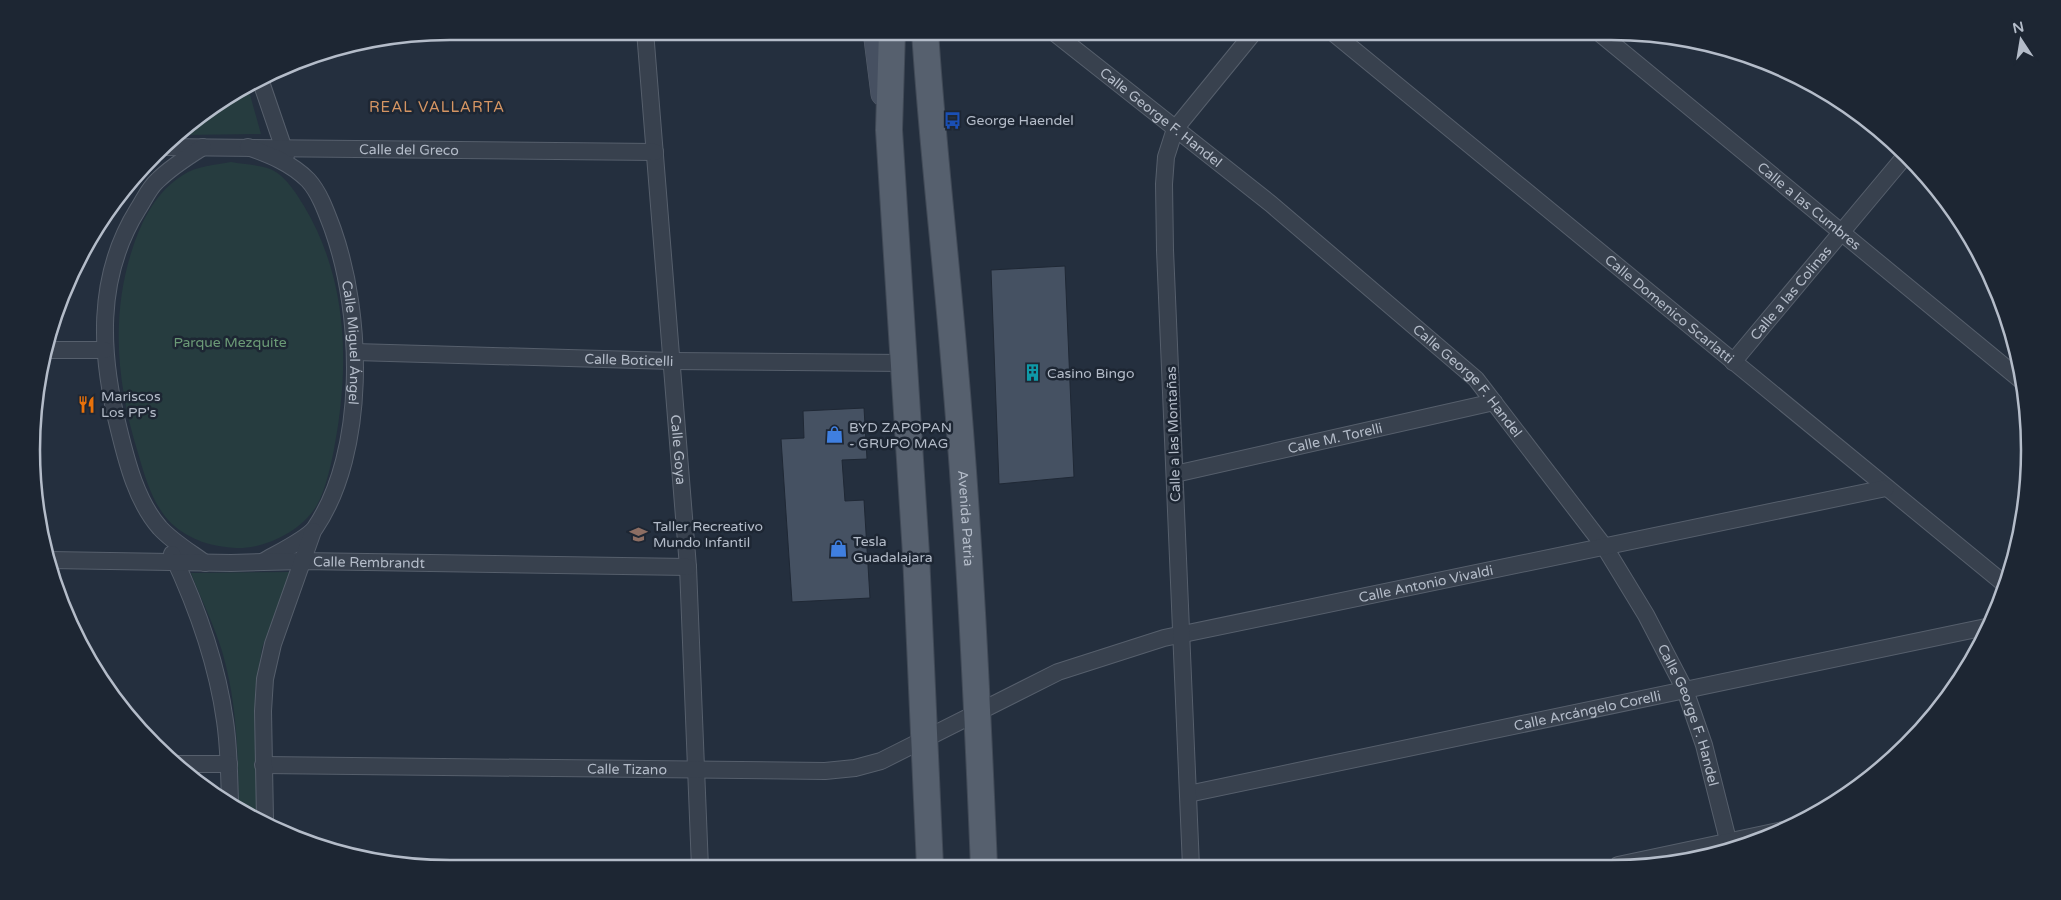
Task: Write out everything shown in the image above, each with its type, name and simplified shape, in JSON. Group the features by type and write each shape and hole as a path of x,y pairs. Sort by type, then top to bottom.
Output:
{"main road":[{"path":"892,40 889,130 916,554 930,860"},
{"name":"Avenida Patria","path":"926,40 930,111 954,359 978,712 984,860"}],"street":[{"name":"Calle Goya","path":"646,40 688,567 700,860"},
{"path":"876,40 889,130"},
{"path":"930,111 938,54 937,40"},
{"name":"Calle George F. Handel","path":"1063,40 1271,204 1476,379 1604,546 1646,615 1685,690 1704,745 1728,842"},
{"name":"Calle a las Montañas","path":"1191,860 1164,184 1166,157 1176,129 1248,40"},
{"name":"Calle Domenico Scarlatti","path":"1342,40 2000,580"},
{"name":"Calle a las Cumbres","path":"1608,40 2014,374"},
{"path":"262,86 289,164"},
{"name":"Calle del Greco","path":"175,146 655,152"},
{"path":"156,182 203,147"},
{"name":"Calle Miguel Ángel","path":"248,147 289,164 309,181 325,209 346,269 355,352 353,406 342,462 330,501 314,531 273,644 266,679 263,711 265,816"},
{"path":"163,157 156,182 127,227 115,256 105,319 104,350 114,411 131,472 142,499 160,527 176,562 209,647 226,721 230,796"},
{"name":"Calle a las Colinas","path":"1733,362 1901,161"},
{"path":"53,350 104,350"},
{"name":"Calle Boticelli","path":"355,352 672,361 903,363"},
{"name":"Calle M. Torelli","path":"1175,474 1494,402"},
{"name":"Calle Antonio Vivaldi","path":"978,712 1058,672 1181,634 1886,488"},
{"path":"160,527 205,563"},
{"path":"262,562 314,531"},
{"name":"Calle Rembrandt","path":"55,560 205,563 303,561 688,567"},
{"name":"Calle Arcángelo Corelli","path":"1188,794 1980,629"},
{"name":"Calle Tizano","path":"264,765 825,770 855,768 881,761 978,712"},
{"path":"187,764 229,764"}],"green space":[{"path":"249,93 261,134 188,135 222,109"},
{"name":"Parque Mezquite","path":"231,162 261,166 281,175 304,206 329,262 337,291 343,351 343,382 335,443 326,483 317,505 302,523 282,537 247,548 219,546 202,542 179,530 165,517 147,481 131,427 125,402 119,350 121,298 126,273 133,247 146,216 165,189 188,172 206,166"},
{"path":"290,572 262,648 255,691 258,812 239,801 236,728 231,689 222,651 191,573"}],"building":[{"name":"Casino Bingo","path":"1065,266 1074,477 999,484 991,270"},
{"path":"864,408 867,459 842,460 845,501 864,500 870,598 792,602 781,439 804,438 803,411"}],"place":[{"name":"George Haendel","path":"952,120"},
{"name":"Casino Bingo","path":"1033,373"},
{"name":"Mariscos Los PP's","path":"87,404"},
{"name":"BYD ZAPOPAN - GRUPO MAG","path":"835,435"},
{"name":"Taller Recreativo Mundo Infantil","path":"639,534"},
{"name":"Tesla Guadalajara","path":"839,549"}],"district":[{"name":"REAL VALLARTA","path":"437,107"}]}
